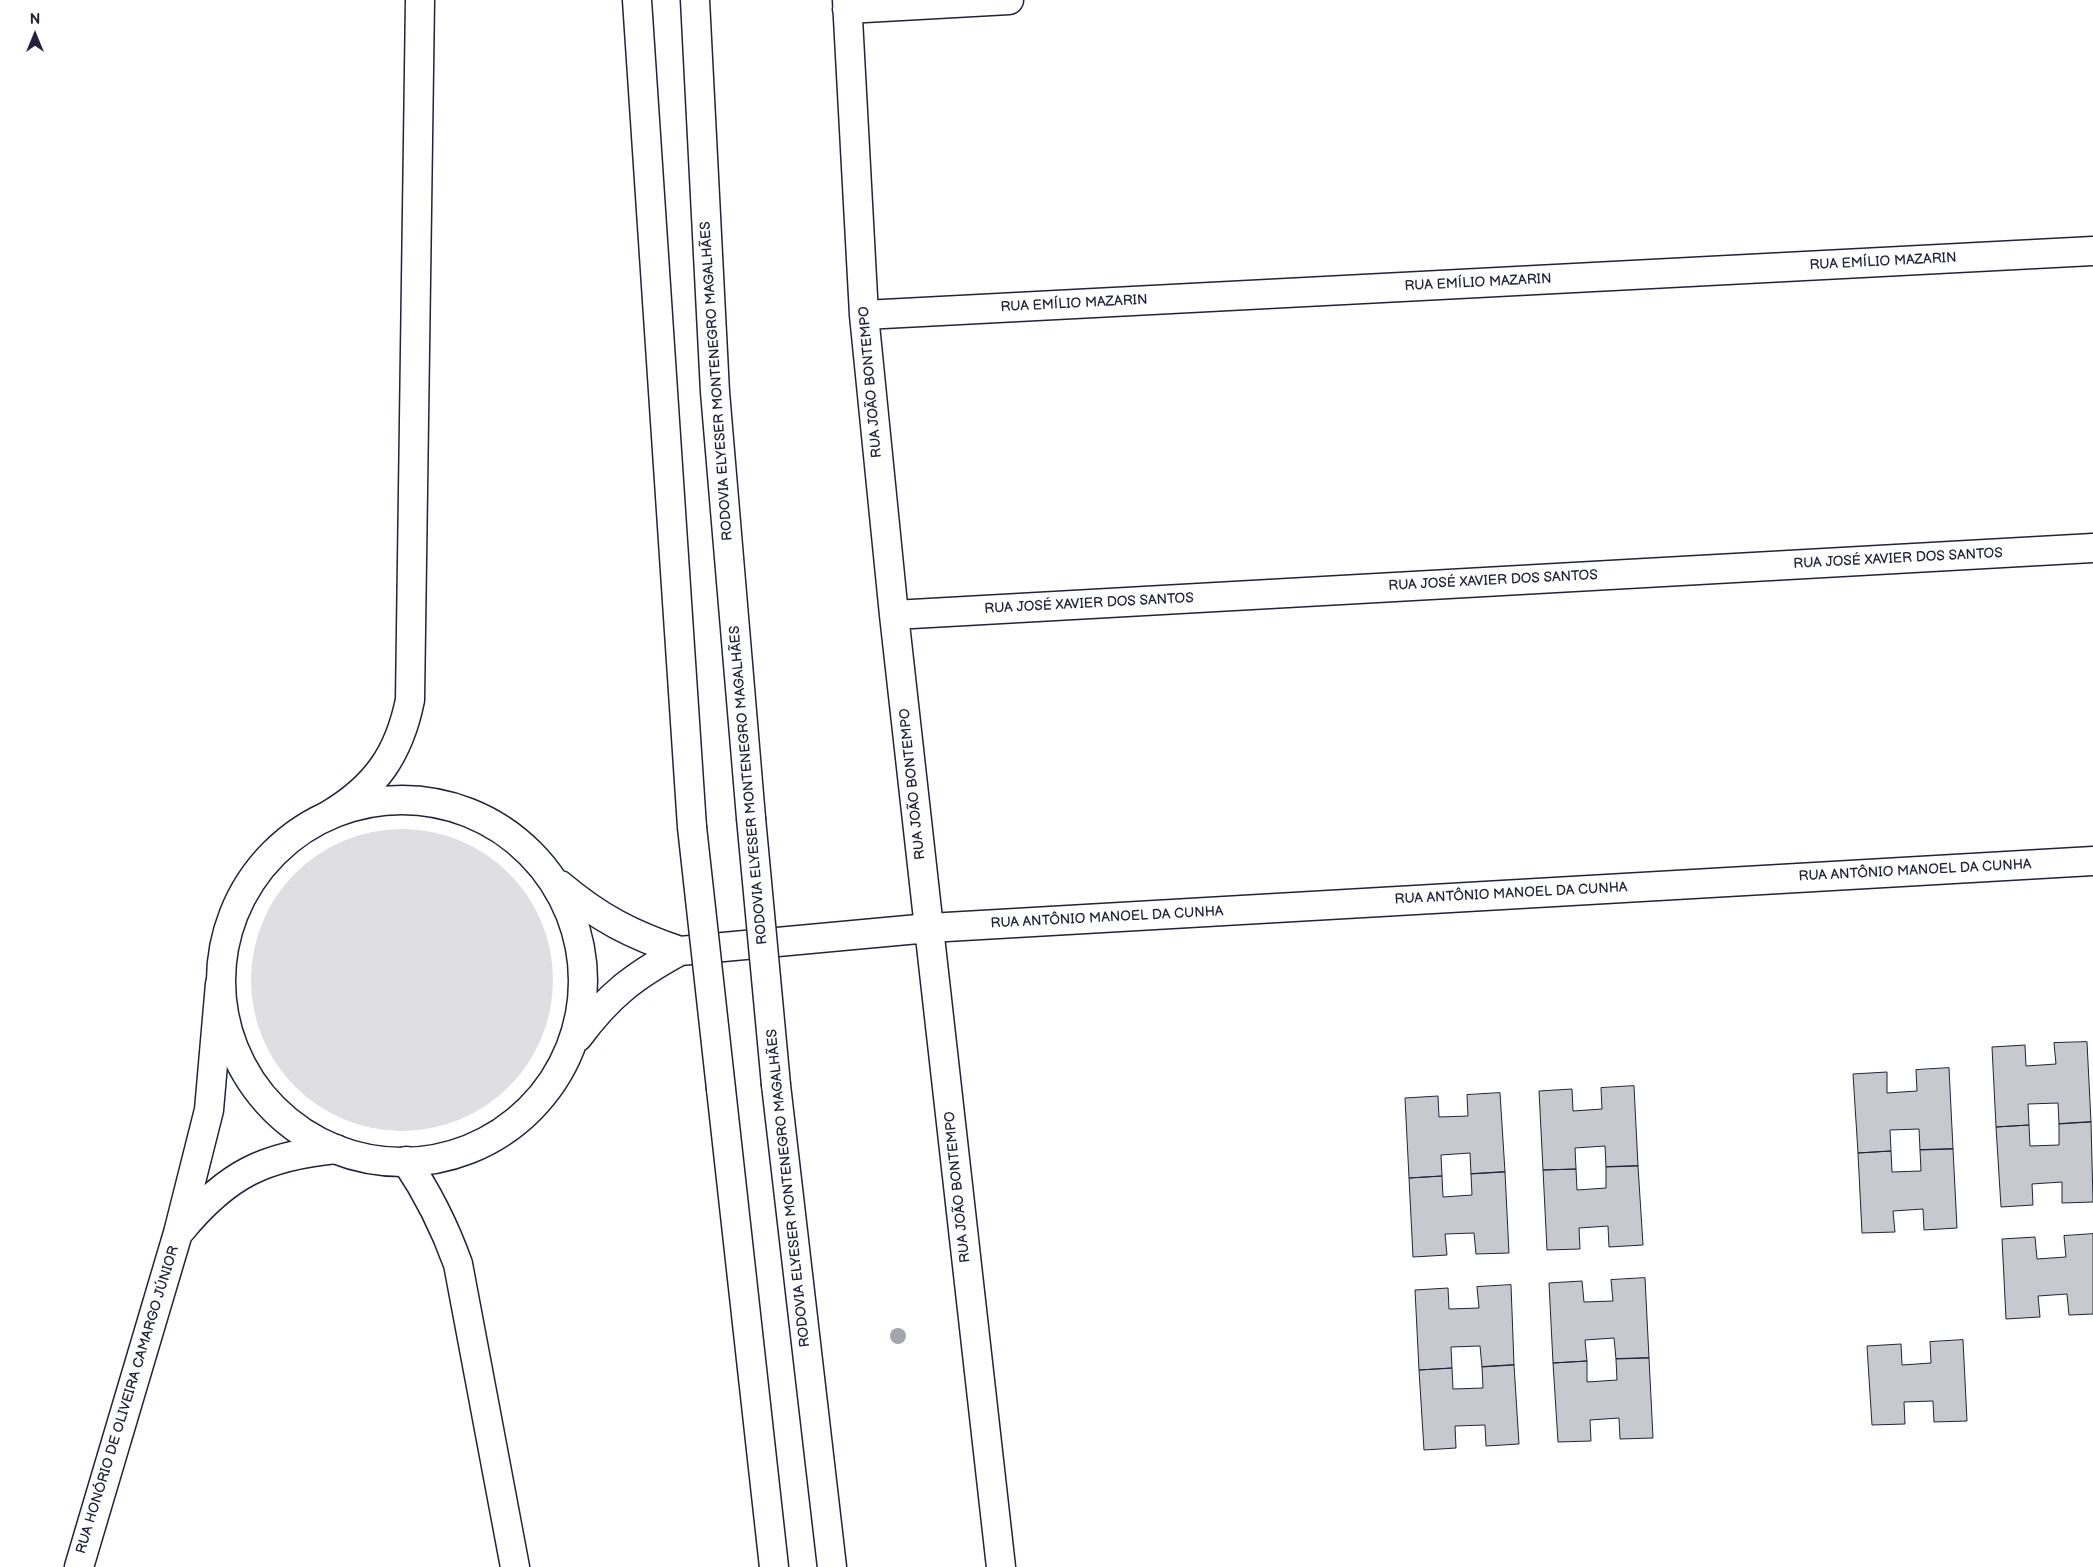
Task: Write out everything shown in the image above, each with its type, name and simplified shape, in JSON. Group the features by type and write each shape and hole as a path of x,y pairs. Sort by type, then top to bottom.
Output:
{"street":[{"path":"420,0 410,700 405,725 396,747 384,768 350,802 298,833 278,850 249,884 233,915 223,949 220,984 225,1020 236,1053 253,1084 276,1111 305,1133 336,1149 371,1159 406,1161 442,1157 475,1146 507,1128 533,1105 555,1078 571,1046 593,1016 618,990 648,968 680,951"},
{"path":"637,0 692,827 774,1567"},
{"name":"RODOVIA ELYESER MONTENEGRO MAGALHÃES","path":"695,0 715,392 751,818 776,1085 832,1567"},
{"path":"847,4 1009,0"},
{"name":"RUA JOÃO BONTEMPO","path":"847,4 864,316 894,615 1001,1567"},
{"name":"RUA EMÍLIO MAZARIN","path":"864,316 2093,251"},
{"name":"RUA JOSÉ XAVIER DOS SANTOS","path":"894,615 2093,548"},
{"path":"329,815 363,804 398,800 434,802 468,812 500,828 528,850 551,877 610,922 644,939 680,951"},
{"name":"RUA ANTÔNIO MANOEL DA CUNHA","path":"680,951 929,928 2093,861"},
{"path":"551,877 568,908 580,941 583,968 581,1012 571,1046"},
{"name":"RUA HONÓRIO DE OLIVEIRA CAMARGO JÚNIOR","path":"79,1567 178,1233 208,1110 220,984"},
{"name":"RUA HONÓRIO DE OLIVEIRA CAMARGO JÚNIOR","path":"178,1233 198,1209 221,1188 247,1172 275,1159 306,1152 336,1149"},
{"path":"406,1161 432,1202 445,1228 458,1264 516,1567"}],"shaded area":[{"path":"402,829 431,832 460,841 486,854 509,873 528,896 541,922 550,951 553,980 550,1009 541,1038 528,1064 509,1087 486,1106 460,1119 431,1128 402,1131 373,1128 344,1119 318,1106 295,1087 276,1064 263,1038 254,1009 251,980 254,951 263,922 276,896 295,873 318,854 344,841 373,832"}],"building":[{"path":"2087,1042 2091,1122 2059,1124 2058,1103 2028,1104 2029,1125 1996,1127 1992,1047 2025,1045 2026,1066 2056,1064 2054,1043"},
{"path":"1949,1068 1953,1149 1920,1150 1919,1129 1890,1130 1891,1151 1858,1153 1853,1074 1887,1072 1887,1093 1917,1091 1916,1070"},
{"path":"1634,1086 1638,1166 1606,1167 1605,1146 1575,1148 1576,1169 1543,1170 1539,1091 1572,1089 1573,1111 1602,1109 1601,1088"},
{"path":"1500,1093 1505,1172 1471,1174 1470,1153 1441,1155 1442,1176 1409,1178 1405,1098 1438,1096 1439,1117 1468,1116 1467,1095"},
{"path":"2091,1122 2093,1202 2062,1203 2062,1182 2032,1184 2033,1205 2001,1207 1996,1127 2029,1125 2030,1146 2059,1145 2059,1124"},
{"path":"1953,1149 1957,1228 1924,1230 1923,1209 1893,1211 1895,1232 1862,1233 1858,1153 1891,1151 1892,1172 1921,1171 1920,1150"},
{"path":"1638,1166 1643,1245 1609,1247 1608,1226 1579,1228 1580,1249 1547,1250 1543,1170 1576,1169 1577,1190 1606,1188 1606,1167"},
{"path":"1505,1172 1509,1253 1476,1254 1474,1233 1445,1234 1447,1255 1413,1257 1409,1178 1442,1176 1443,1197 1472,1195 1471,1174"},
{"path":"2093,1234 2093,1314 2069,1315 2067,1294 2038,1296 2040,1317 2006,1319 2002,1239 2035,1237 2037,1259 2066,1257 2064,1236"},
{"path":"1645,1278 1649,1358 1616,1359 1614,1338 1585,1340 1587,1361 1553,1363 1549,1283 1582,1281 1584,1302 1613,1301 1611,1280"},
{"path":"1511,1285 1514,1365 1482,1367 1480,1346 1451,1347 1452,1368 1419,1370 1415,1290 1448,1288 1449,1309 1479,1308 1477,1287"},
{"path":"1963,1340 1967,1421 1934,1422 1933,1401 1904,1402 1905,1424 1872,1425 1867,1346 1901,1344 1902,1365 1931,1363 1930,1342"},
{"path":"1649,1358 1653,1438 1620,1439 1619,1418 1590,1420 1591,1441 1558,1442 1553,1363 1587,1361 1587,1382 1617,1380 1616,1359"},
{"path":"1514,1365 1519,1444 1486,1446 1485,1425 1455,1426 1456,1448 1424,1450 1419,1370 1452,1368 1453,1389 1483,1388 1482,1367"}]}
